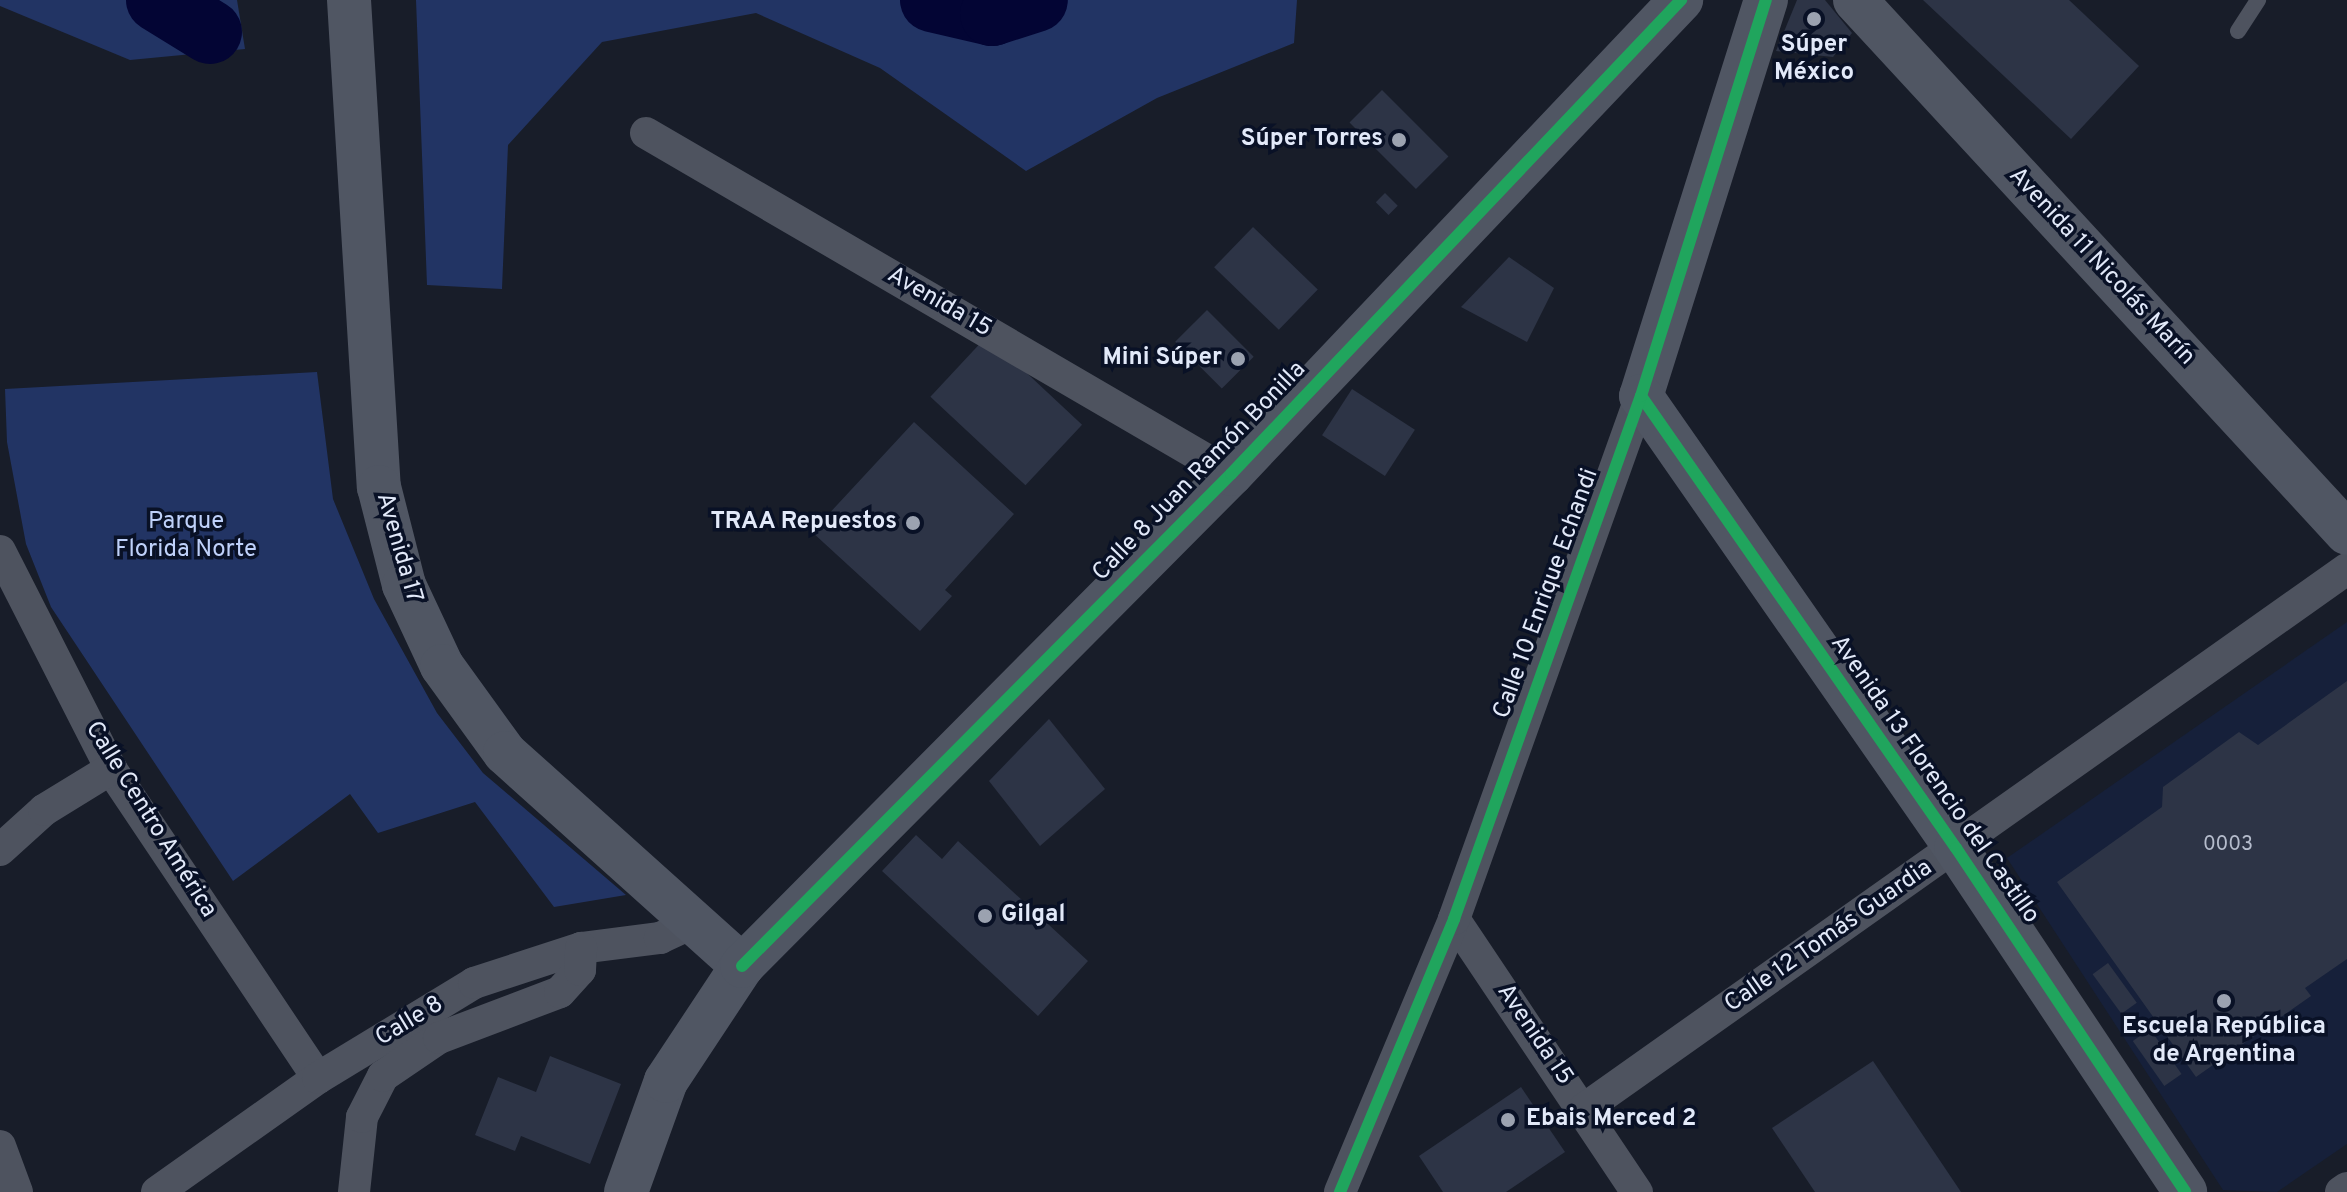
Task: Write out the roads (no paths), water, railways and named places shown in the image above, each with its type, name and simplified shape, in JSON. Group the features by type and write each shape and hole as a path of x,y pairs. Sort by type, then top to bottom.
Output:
{"street":[{"name":"Avenida 17","path":"349,0 379,487 404,585 442,666 505,753 742,966"},
{"name":"Calle 8 Juan Ramón Bonilla","path":"626,1192 666,1081 742,966 1231,474 1681,0"},
{"name":"Calle 10 Enrique Echandi","path":"1340,1192 1454,919 1641,396 1766,0"},
{"name":"Avenida 11 Nicolás Marín","path":"1855,0 2347,533"},
{"name":"Avenida 15","path":"646,133 1231,474"},
{"name":"Avenida 13 Florencio del Castillo","path":"1641,396 1956,848 2185,1192"},
{"name":"Calle Centro América","path":"0,551 111,769 318,1078"},
{"name":"Calle 12 Tomás Guardia","path":"1584,1109 2347,569"},
{"path":"0,850 44,810 111,769"},
{"name":"Avenida 15","path":"1454,919 1637,1192"},
{"name":"Calle 8","path":"157,1192 318,1078 474,983 581,948 660,938 695,922"},
{"path":"354,1192 362,1117 383,1076 439,1038 560,992 580,970 581,948"},
{"path":"0,1146 17,1192"},
{"path":"2341,1192 2347,1188"}],"lane":[{"path":"2238,31 2258,0"}],"waterway":[{"path":"158,0 210,32"},
{"path":"932,0 992,14 1036,0"}],"place":[{"name":"Súper México","path":"1814,19"},
{"name":"Súper Torres","path":"1399,140"},
{"name":"Mini Súper","path":"1238,359"},
{"name":"TRAA Repuestos","path":"913,523"},
{"name":"Gilgal","path":"985,916"},
{"name":"Escuela República de Argentina","path":"2224,1001"},
{"name":"Ebais Merced 2","path":"1508,1120"}],"park label":[{"name":"Parque Florida Norte","path":"186,537"}]}
